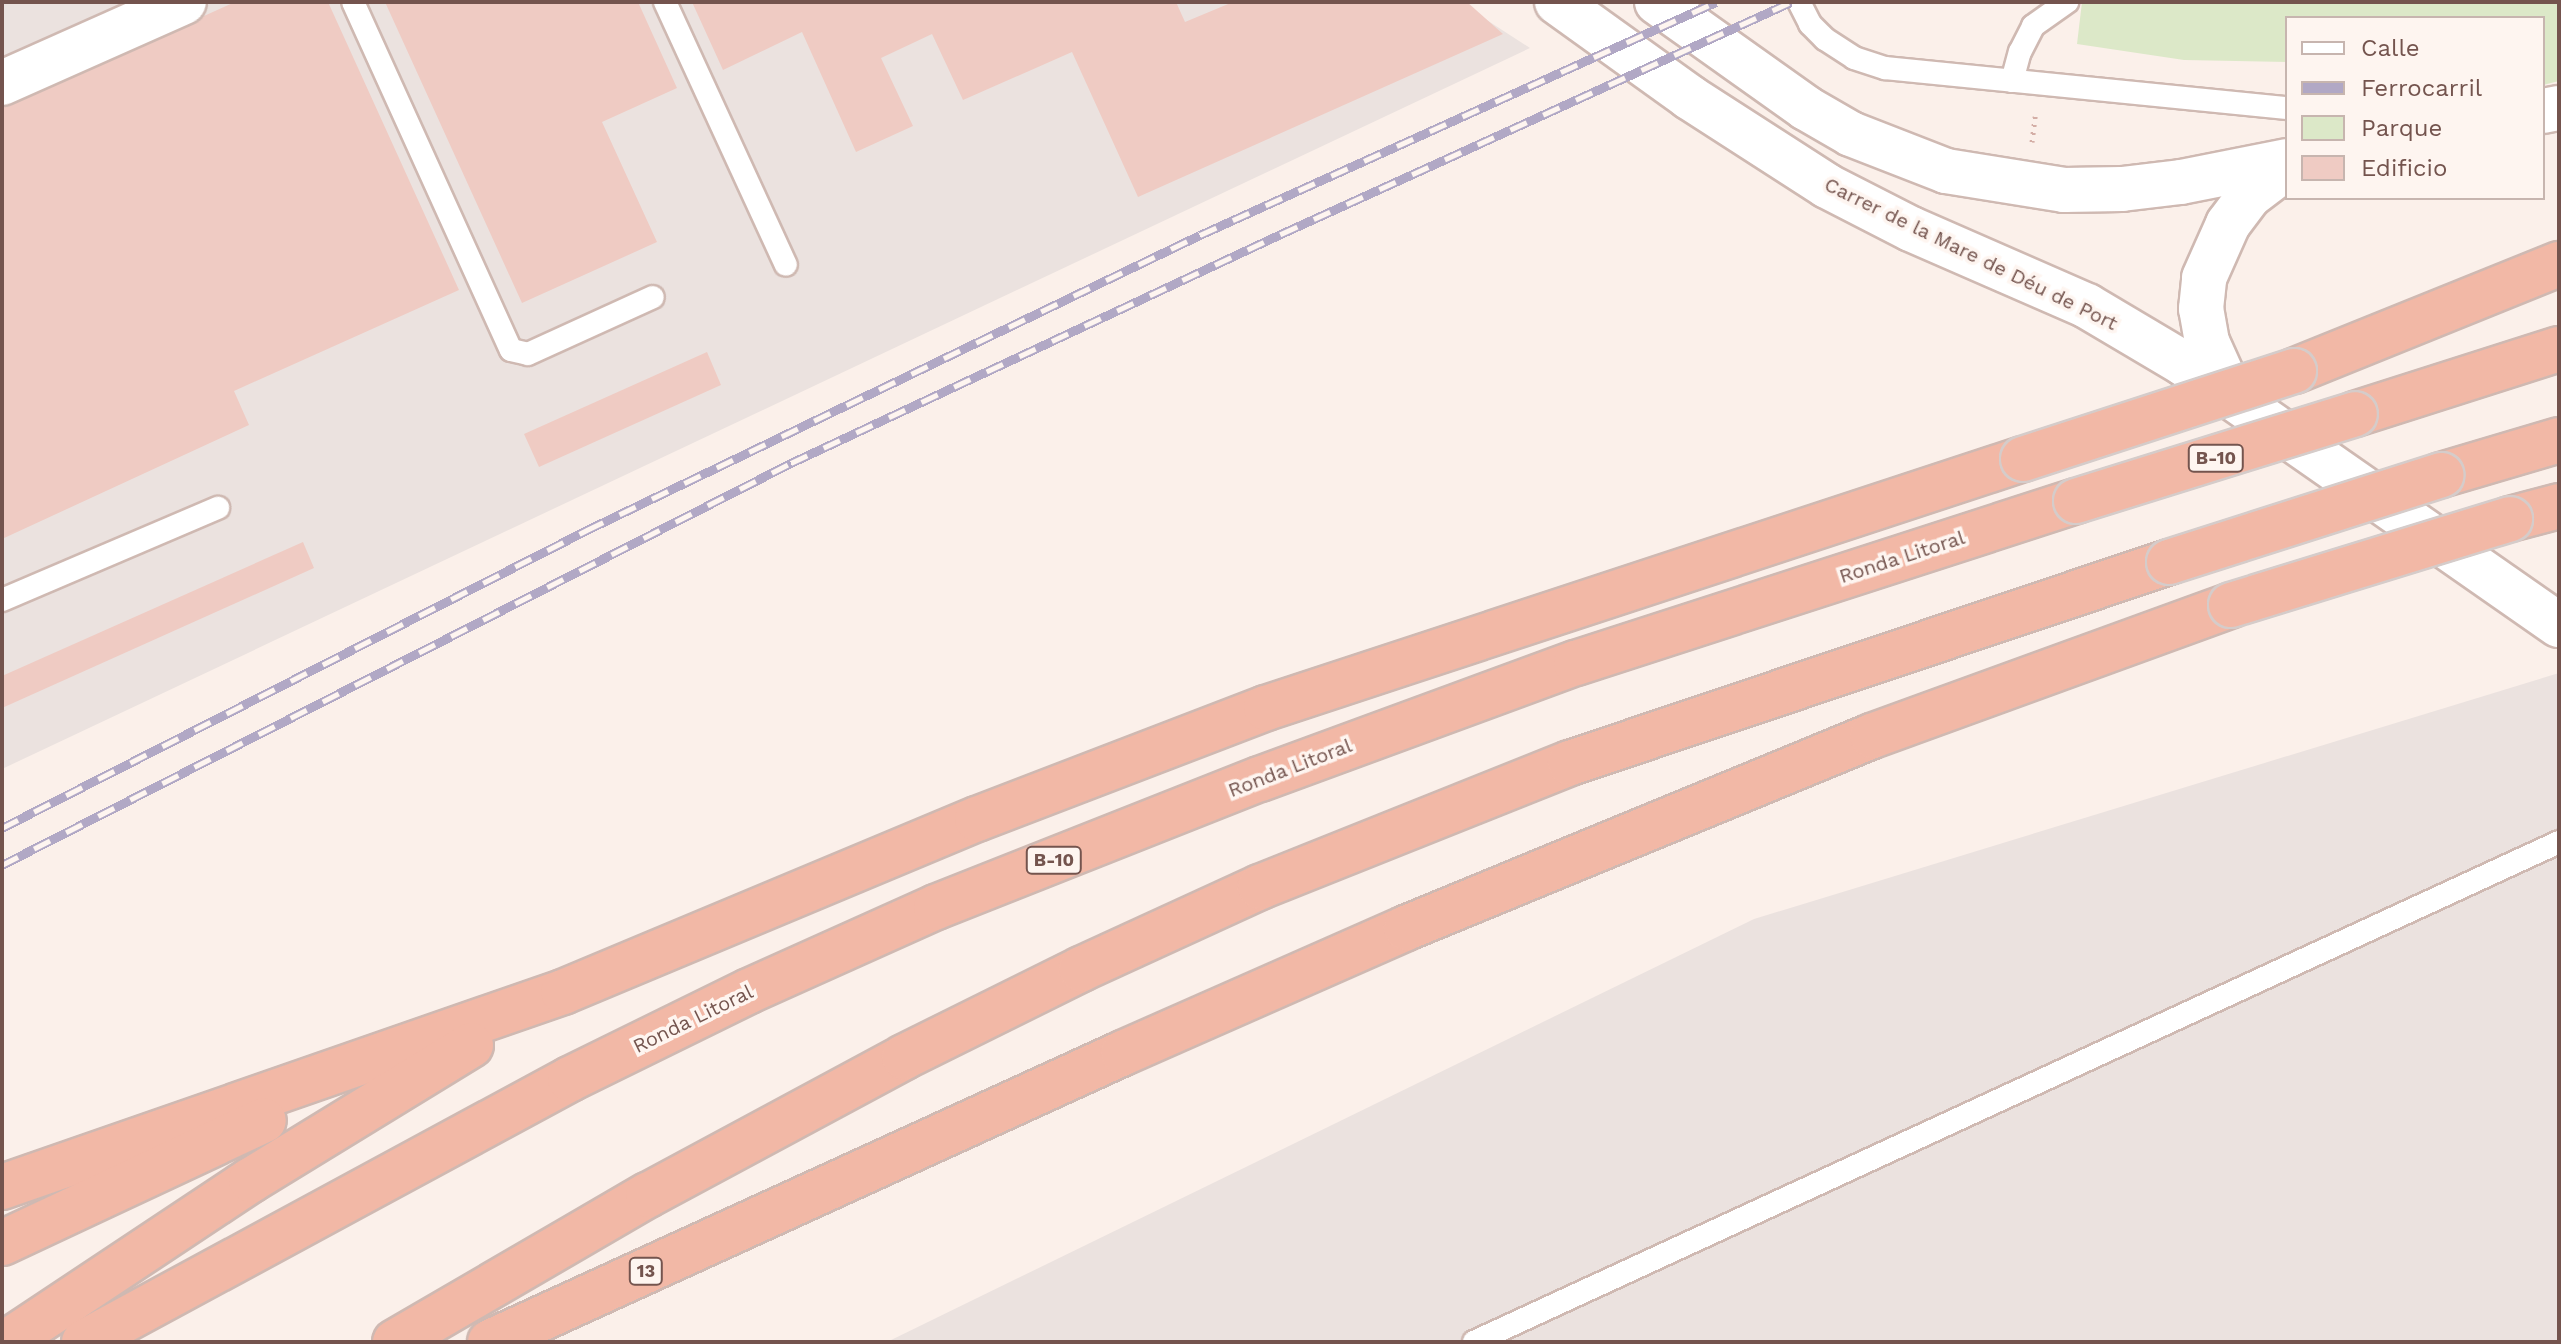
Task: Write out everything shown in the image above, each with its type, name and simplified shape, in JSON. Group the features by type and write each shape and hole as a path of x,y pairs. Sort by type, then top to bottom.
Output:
{"highway":[{"path":"2294,371 2559,264"},
{"path":"2,1187 563,992 977,819 1266,708 2294,371 2559,290"},
{"name":"Ronda Litoral","path":"84,1342 570,1079 749,991 936,907 1260,779 1576,663 2559,349"},
{"path":"395,1342 648,1195 904,1057 1081,969 1260,887 1570,763 2169,562 2559,440"},
{"path":"550,1342 802,1201 1123,1053 1421,922 1872,736 2231,605 2559,506"},
{"path":"7,1342 251,1180 563,992"},
{"path":"2,1243 428,1040"},
{"name":"13","path":"490,1342 802,1201"}],"street":[{"path":"2,83 184,2"},
{"name":"Carrer de la Mare de Déu de Port","path":"1557,2 1689,97 1827,186 1911,229 2087,306 2183,363 2559,625"},
{"path":"1657,2 1806,108 1851,134 1946,171 2064,190 2122,189 2181,182 2285,161"},
{"name":"Carrer de la Mare de Déu de Port","path":"2267,424 2226,384 2216,363 2201,309 2204,278 2213,250 2249,196 2285,169"}],"lane":[{"path":"353,2 511,350 528,354 653,297"},
{"path":"665,2 786,265"},
{"path":"1799,2 1810,24 1825,39 1854,58 1915,73 2285,108"},
{"path":"2012,81 2020,52 2033,26 2067,2"},
{"path":"2,600 218,508"},
{"path":"1474,1342 2559,842"}],"path":[{"path":"2031,151 2040,84"}],"shaded area":[{"path":"2,2 1459,2 1530,48 2,769"},
{"path":"2559,673 2559,1342 887,1342 1754,919"}],"green space":[{"path":"2082,2 2559,2 2559,81 2545,84 2545,16 2285,16 2285,62 2184,60 2077,44"}],"building":[{"path":"235,2 328,2 459,290 234,391 249,425 2,539 2,107"},
{"path":"385,2 638,2 677,88 602,122 657,242 522,303"},
{"path":"692,2 1176,2 1185,22 1233,2 1467,2 1503,34 1138,197 1072,52 963,100 932,34 881,58 913,126 856,152 802,32 723,70"},
{"path":"707,352 721,385 539,467 524,434"},
{"path":"303,542 314,568 2,708 2,676"}],"railway":[{"path":"2,828 587,530 1200,235 1716,2"},
{"path":"2,865 791,463 1281,234 1791,2"}]}
